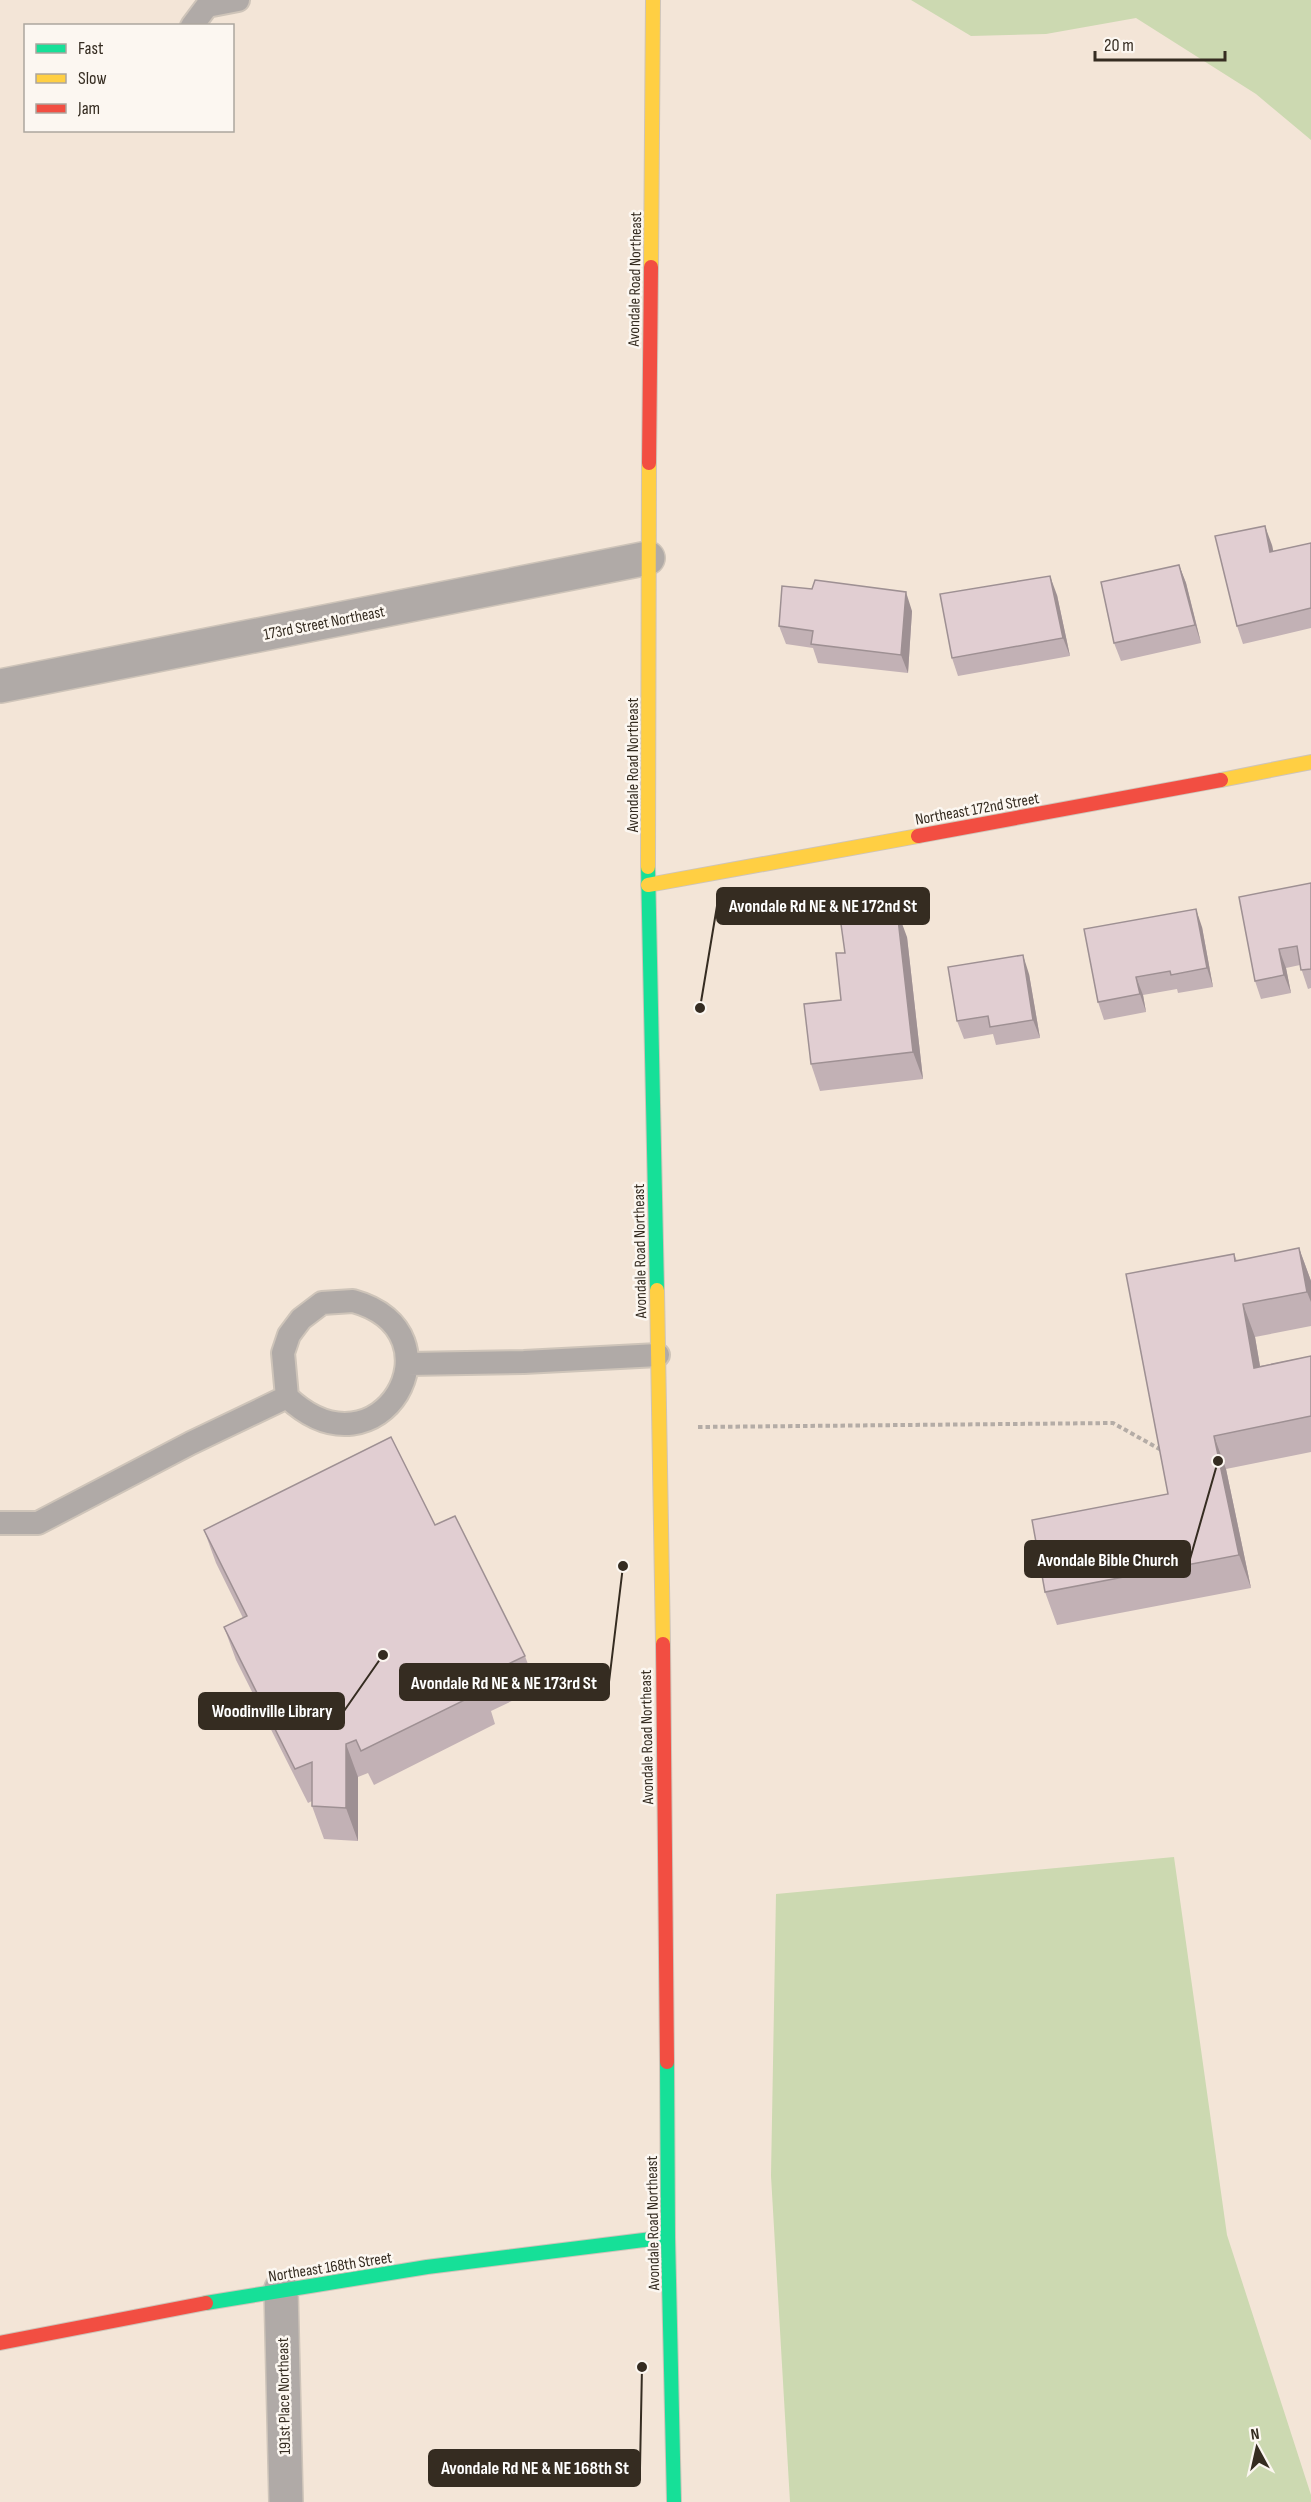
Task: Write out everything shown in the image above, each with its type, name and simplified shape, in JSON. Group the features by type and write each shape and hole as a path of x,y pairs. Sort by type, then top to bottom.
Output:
{"main road":[{"name":"Avondale Road Northeast","path":"653,0 648,558 648,885 667,1901 668,2237 674,2502"},
{"name":"Northeast 172nd Street","path":"648,885 1171,790 1311,762"},
{"name":"Northeast 168th Street","path":"0,2343 51,2331 281,2289 527,2253 668,2237"}],"street":[{"name":"173rd Street Northeast","path":"0,686 648,558"},
{"name":"191st Place Northeast","path":"281,2289 286,2502"}],"lane":[{"path":"194,24 207,6 238,0"},
{"path":"353,1301 373,1306 390,1320 404,1342 408,1364 400,1393 386,1409 368,1421 336,1424 312,1416 298,1408 287,1397 283,1353 289,1335 301,1319 322,1303 353,1301"},
{"path":"408,1364 524,1362 658,1355"},
{"path":"0,1523 38,1523 191,1443 287,1397"}],"path":[{"path":"697,1427 1113,1423 1166,1452"}],"green space":[{"path":"911,0 1311,0 1311,140 1256,94 1136,18 1046,34 971,36"},
{"path":"1174,1857 1227,2235 1311,2495 1311,2502 790,2502 771,2176 776,1894"}],"building":[{"path":"1265,526 1270,552 1311,543 1311,608 1237,626 1215,536"},
{"path":"1179,565 1195,625 1114,643 1101,582"},
{"path":"1050,576 1063,638 952,658 940,594"},
{"path":"815,580 906,592 901,655 811,644 813,631 779,626 782,586 812,589"},
{"path":"1311,883 1311,969 1301,970 1297,946 1279,949 1284,975 1255,981 1239,897"},
{"path":"1196,909 1207,968 1171,975 1170,971 1136,977 1140,994 1098,1002 1084,929"},
{"path":"897,910 913,1052 811,1064 804,1004 841,1000 836,953 845,953 840,917"},
{"path":"1023,955 1033,1020 990,1027 988,1016 957,1021 948,967"},
{"path":"1299,1248 1307,1292 1243,1304 1254,1368 1311,1356 1311,1416 1214,1436 1239,1555 1045,1592 1032,1520 1168,1494 1126,1274 1234,1254 1235,1261"},
{"path":"391,1437 435,1525 455,1516 525,1656 477,1679 483,1691 361,1751 356,1740 346,1744 346,1808 312,1806 312,1762 295,1769 224,1627 247,1616 204,1530"}],"traffic: fast":[{"path":"648,867 657,1290"},
{"path":"667,2062 674,2502"},
{"path":"206,2303 427,2267 668,2237"}],"traffic: slow":[{"path":"651,267 653,0"},
{"path":"648,867 649,463"},
{"path":"1221,780 1311,762"},
{"path":"648,885 918,836"},
{"path":"657,1290 663,1644"}],"traffic: jam":[{"path":"649,463 651,267"},
{"path":"918,836 1221,780"},
{"path":"663,1644 667,2062"},
{"path":"0,2343 206,2303"}],"place":[{"name":"Avondale Rd NE & NE 172nd St","path":"700,1008"},
{"name":"Avondale Bible Church","path":"1218,1461"},
{"name":"Avondale Rd NE & NE 173rd St","path":"623,1566"},
{"name":"Woodinville Library","path":"383,1655"},
{"name":"Avondale Rd NE & NE 168th St","path":"642,2367"}]}
